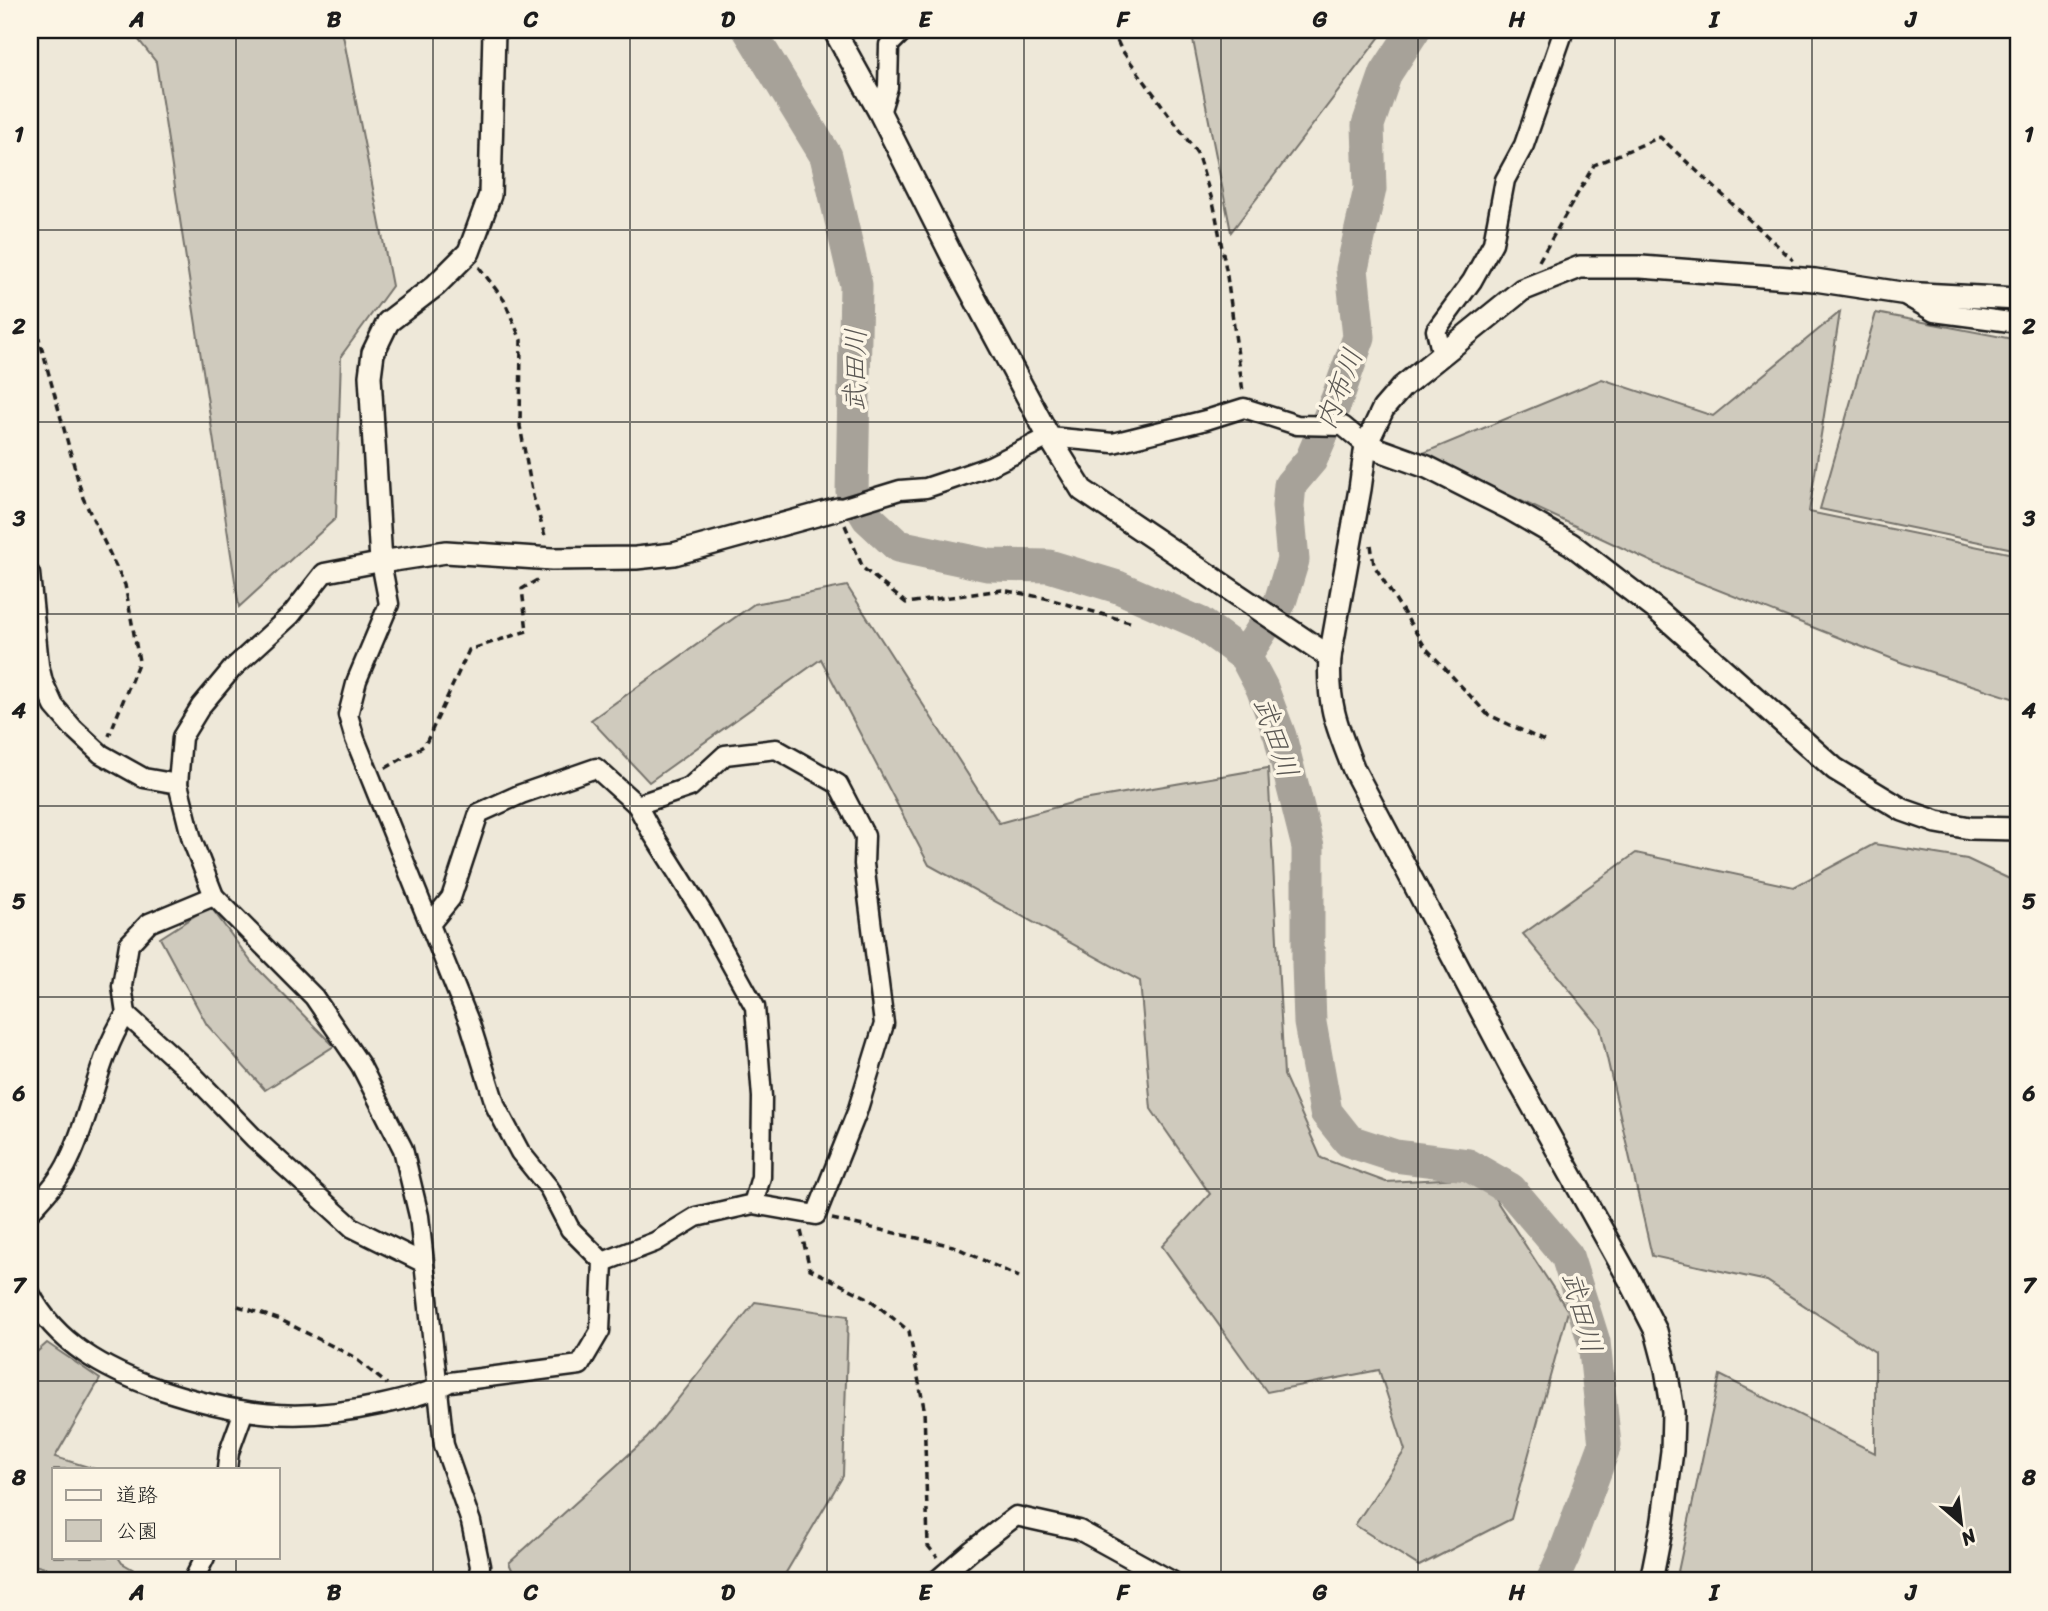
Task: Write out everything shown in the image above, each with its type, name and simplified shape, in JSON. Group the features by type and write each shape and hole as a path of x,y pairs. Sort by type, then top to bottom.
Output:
{"street":[{"path":"30,1293 47,1321 61,1336 83,1354 124,1377 212,1405 276,1414 348,1412 405,1399 438,1389 450,1382 580,1365 600,1331 603,1262 570,1229 549,1188 520,1152 496,1107 470,1024 370,779 348,715 357,680 389,604 381,562 370,376 373,353 388,322 435,286 469,252 491,195 494,30"},
{"path":"834,30 1049,437 1082,490 1321,651"},
{"path":"880,113 888,86 889,45 904,30"},
{"path":"1442,355 1436,330 1472,281 1493,243 1505,180 1524,145 1563,30"},
{"path":"1651,1581 1665,1509 1672,1451 1673,1412 1656,1331 1512,1069 1354,770 1331,704 1321,651 1360,489 1366,445 1383,409 1402,387 1522,290 1580,267 1640,267 1815,280 1901,293 2018,299"},
{"path":"1901,293 1934,312 2018,323"},
{"path":"478,1581 480,1566 471,1522 444,1445 419,1216 403,1149 361,1066 314,997 214,896 192,840 178,784 182,737 201,706 232,669 291,615 324,573 446,552 552,559 636,558 674,554 900,490 926,488 990,466 1049,437 1113,443 1244,408 1297,425 1343,426 1366,445 1427,467 1510,509 1571,544 1658,611 1835,769 1903,810 1937,822 1969,828 2018,829"},
{"path":"30,574 35,638 43,682 54,706 101,754 144,778 178,784"},
{"path":"603,1262 655,1242 696,1217 753,1204 816,1215 857,1112 884,1024 863,864 866,836 838,783 776,749 725,755 690,788 637,805"},
{"path":"430,924 451,898 479,813 521,794 596,768 637,805 704,915 755,1007 762,1097 761,1177 753,1204"},
{"path":"30,1212 56,1182 68,1162 85,1121 106,1049 126,1014 122,986 129,944 149,923 214,896"},
{"path":"126,1014 192,1074 254,1138 353,1228 424,1263"},
{"path":"227,1468 229,1452 244,1411"},
{"path":"942,1576 1016,1516 1079,1530 1172,1581"},
{"path":"193,1581 204,1558"}],"path":[{"path":"1112,30 1121,49 1197,153 1219,231 1244,408"},
{"path":"1522,290 1594,165 1660,137 1815,280"},
{"path":"370,779 425,745 469,650 527,631 522,589 554,569 533,496 520,426 521,340 503,300 469,252"},
{"path":"30,314 32,313 47,364 83,498 125,585 139,661 101,754"},
{"path":"838,509 863,568 906,603 1002,590 1045,598 1133,623"},
{"path":"1370,540 1374,565 1425,648 1487,715 1544,741"},
{"path":"796,1212 810,1269 868,1298 909,1331 924,1408 928,1546 942,1576"},
{"path":"816,1215 953,1246 1019,1277"},
{"path":"238,1306 281,1320 352,1356 405,1399"}],"green space":[{"path":"131,30 342,30 392,286 341,356 336,518 239,607 156,62"},
{"path":"1191,30 1385,30 1231,232"},
{"path":"1840,312 1809,512 2018,555 2018,700 1903,663 1678,574 1421,454 1602,379 1713,416"},
{"path":"1876,313 2018,340 2018,550 1820,509"},
{"path":"847,586 999,823 1078,801 1268,768 1284,1075 1321,1158 1386,1182 1481,1177 1568,1311 1511,1519 1419,1566 1355,1525 1405,1450 1379,1370 1267,1392 1162,1246 1210,1194 1151,1109 1140,981 929,865 821,659 649,782 591,720 754,604"},
{"path":"1874,844 1967,859 2018,883 2018,1581 1676,1581 1720,1375 1875,1453 1875,1352 1767,1281 1652,1256 1600,1027 1523,934 1636,853 1794,887"},
{"path":"210,906 252,963 334,1046 265,1090 207,1025 160,938"},
{"path":"755,1302 848,1316 843,1476 781,1581 517,1581 509,1563 647,1438"},
{"path":"47,1343 100,1379 55,1457 92,1468 52,1468 52,1558 119,1558 122,1563 153,1581 94,1581 30,1564 30,1358"}],"waterway":[{"name":"武田川","path":"749,30 826,156 856,285 852,492 868,518 898,546 988,565 1049,566 1118,587 1200,623 1245,656 1262,688 1280,736 1308,847 1310,1023 1326,1112 1349,1141 1395,1156 1468,1165 1510,1189 1567,1256 1594,1342 1605,1445 1552,1581"},
{"name":"内布川","path":"1245,656 1280,602 1293,560 1288,506 1290,485 1311,460 1359,337 1352,269 1370,189 1368,125 1386,73 1414,30"}]}
